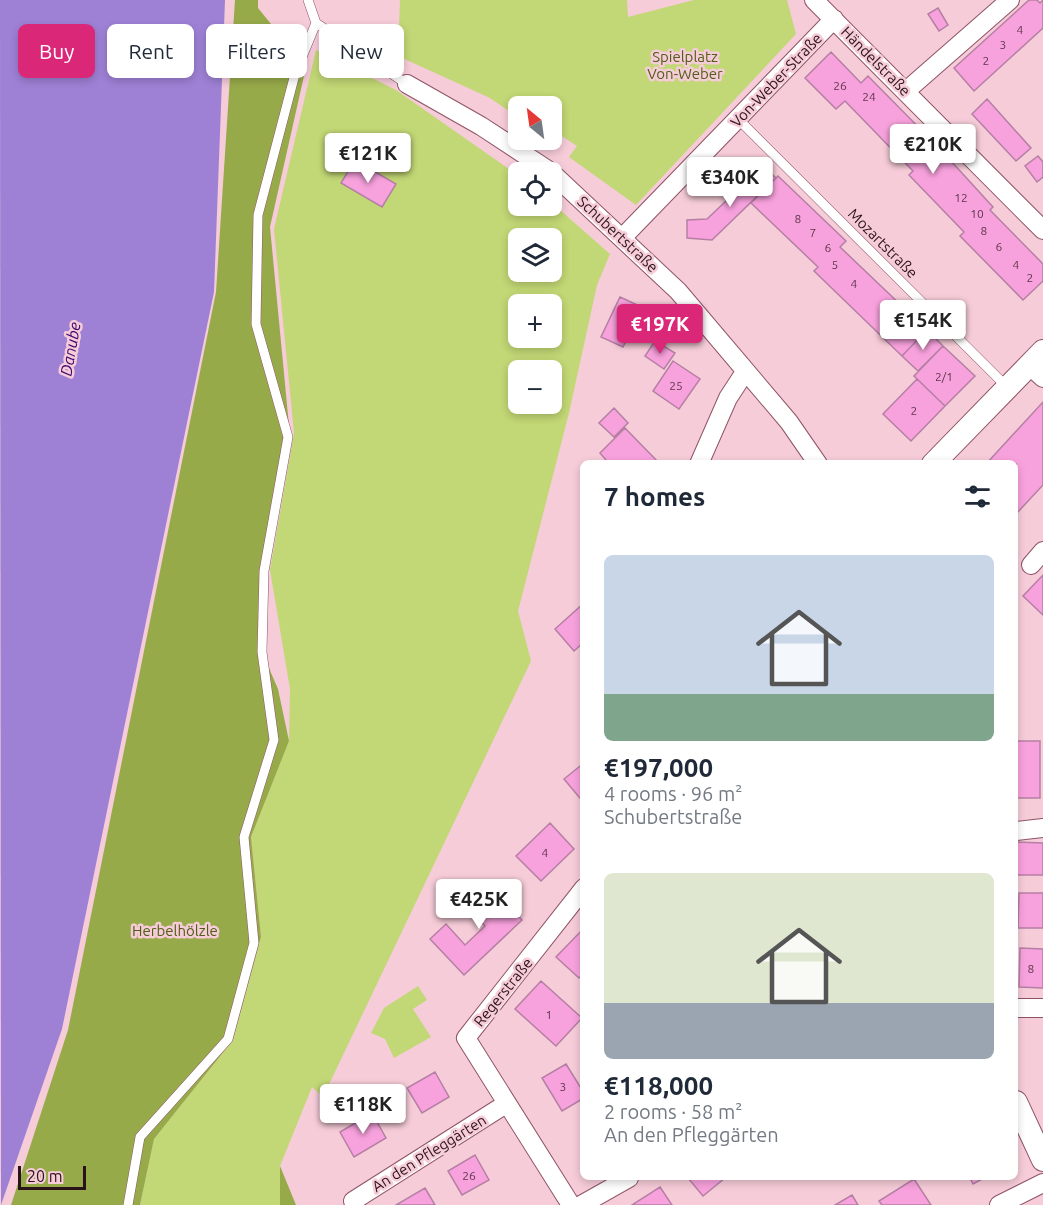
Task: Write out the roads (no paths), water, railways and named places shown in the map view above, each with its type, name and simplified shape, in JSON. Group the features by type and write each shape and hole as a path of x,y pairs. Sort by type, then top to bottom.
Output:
{"street":[{"name":"Von-Weber-Straße","path":"623,237 834,19 814,0"},
{"path":"906,91 1010,0"},
{"name":"Händelstraße","path":"834,19 1043,230"},
{"name":"Schubertstraße","path":"407,84 481,126 535,162"},
{"name":"Schubertstraße","path":"562,183 623,237 678,291 789,422 815,460"},
{"path":"937,460 1007,387 1038,365"},
{"path":"701,460 728,398 745,372"},
{"path":"1018,831 1043,828"},
{"name":"Regerstraße","path":"506,1104 466,1038 580,893"},
{"path":"1018,1008 1043,1008"},
{"path":"506,1104 571,1205"},
{"name":"An den Pfleggärten","path":"353,1202 506,1104"},
{"path":"1018,1105 1043,1160"},
{"path":"580,1205 625,1180"},
{"path":"999,1205 1043,1183"}],"lane":[{"path":"128,1205 140,1137 228,1039 254,943 244,837 274,740 262,652 264,571 288,437 256,324 258,215 295,74 316,22 308,0"},
{"name":"Schubertstraße","path":"316,22 407,84"},
{"name":"Mozartstraße","path":"738,119 1007,387"}],"water":[{"name":"Danube","path":"0,0 225,0 224,24 206,24 206,78 222,78 214,292 62,1029 1,1205"}],"park label":[{"name":"Spielplatz Von-Weber","path":"685,64"},
{"name":"Herbelhölzle","path":"175,930"}]}
